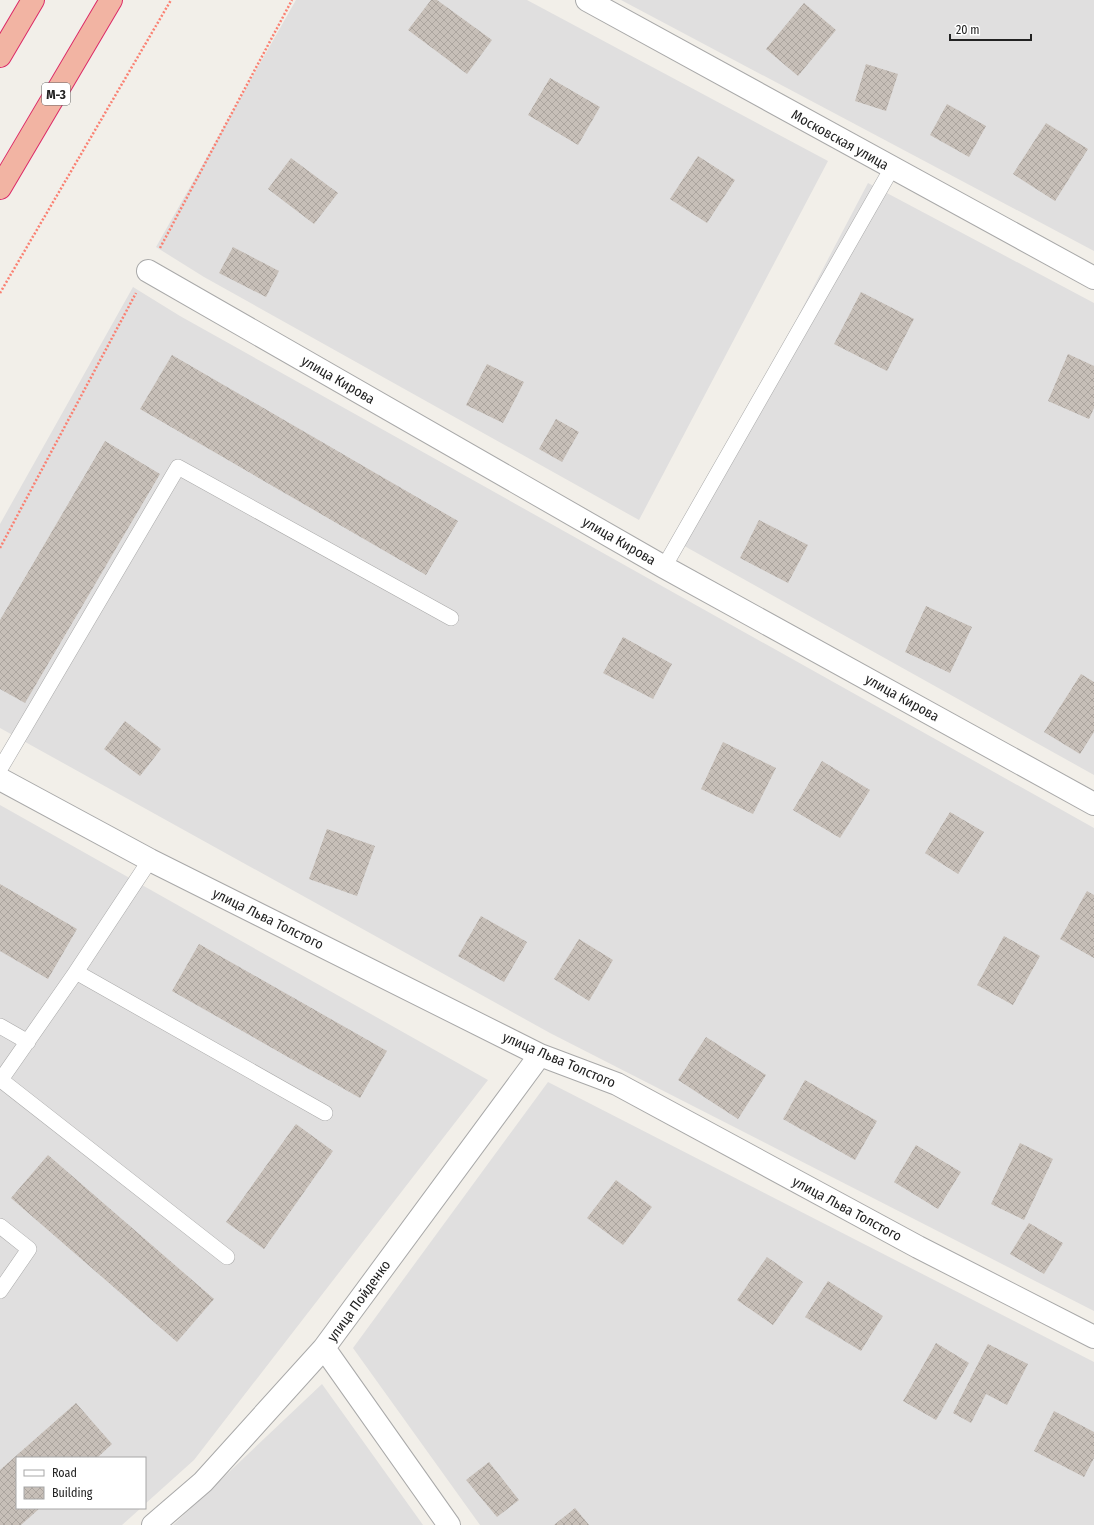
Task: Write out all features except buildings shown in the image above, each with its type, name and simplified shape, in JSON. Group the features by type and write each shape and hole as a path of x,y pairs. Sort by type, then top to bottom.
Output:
{"highway":[{"path":"0,56 33,0"},
{"name":"М-3","path":"0,188 111,0"}],"street":[{"name":"Московская улица","path":"587,0 1094,278"},
{"name":"улица Кирова","path":"148,271 664,567 1094,804"},
{"name":"улица Льва Толстого","path":"0,779 150,860 540,1054 617,1084 918,1247 1094,1337"},
{"name":"улица Пойденко","path":"153,1525 203,1482 324,1348 540,1054"},
{"path":"324,1348 449,1525"}],"lane":[{"path":"664,567 892,168"},
{"path":"0,769 178,467 451,618"},
{"path":"150,860 76,972 0,1081 227,1257"},
{"path":"76,972 325,1113"},
{"path":"0,1026 28,1042"},
{"path":"0,1226 29,1249 0,1291"}],"path":[{"path":"0,292 171,0"},
{"path":"0,548 292,0"}],"shaded area":[{"path":"296,0 527,0 828,161 639,520 204,277 156,247"},
{"path":"621,0 1094,0 1094,251"},
{"path":"868,183 1094,303 1094,775 679,543"},
{"path":"133,287 180,316 1094,828 1094,1311 550,1033 0,728 0,524"},
{"path":"0,805 488,1080 194,1460 146,1503 146,1457 16,1457 16,1509 140,1509 122,1525 0,1525"},
{"path":"548,1082 1094,1362 1094,1525 480,1525 353,1348"},
{"path":"322,1384 423,1525 173,1525"}]}
